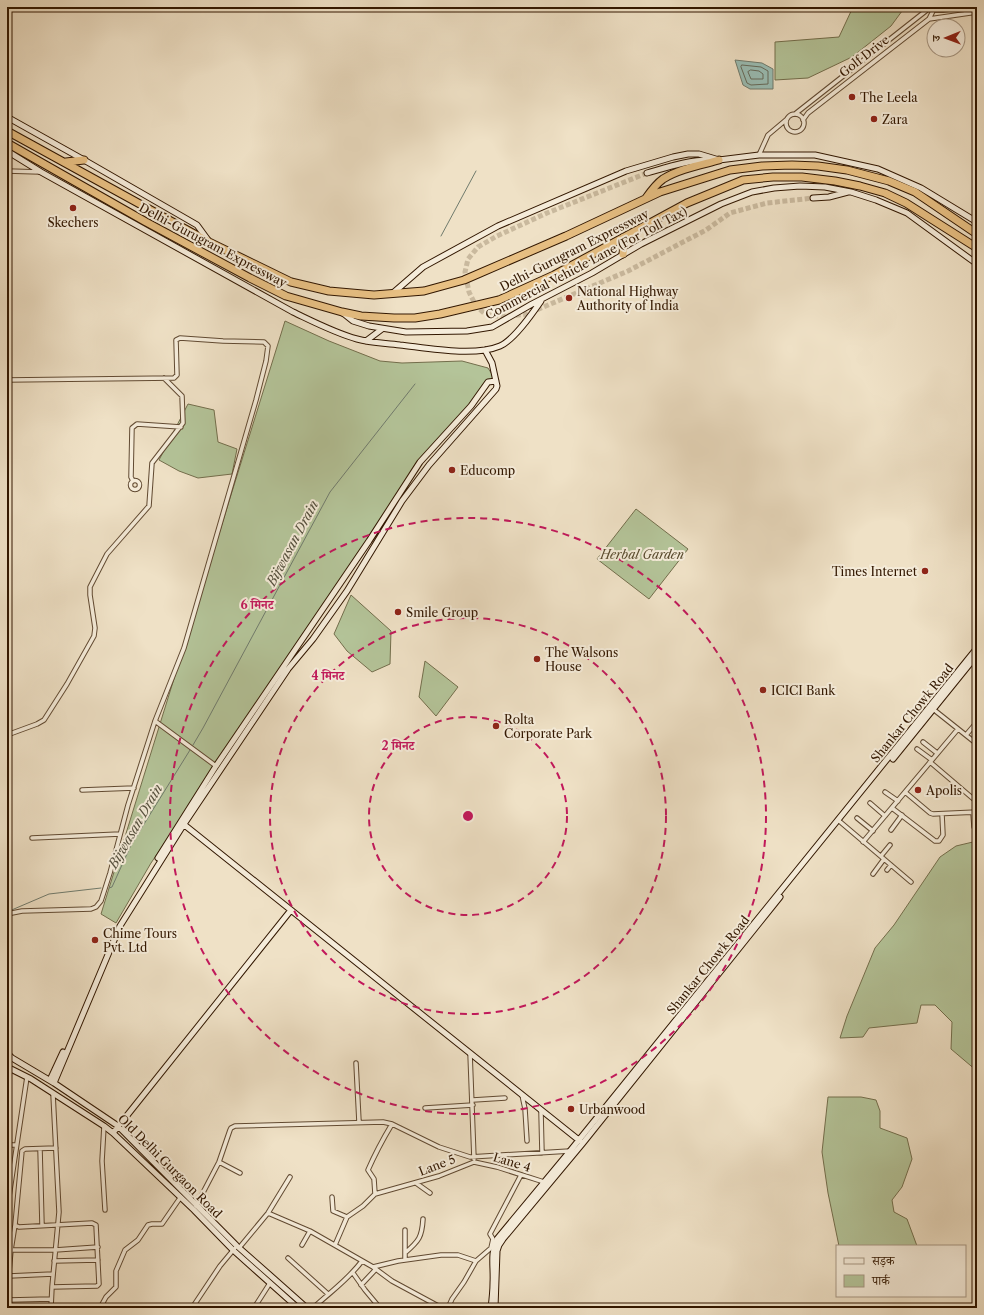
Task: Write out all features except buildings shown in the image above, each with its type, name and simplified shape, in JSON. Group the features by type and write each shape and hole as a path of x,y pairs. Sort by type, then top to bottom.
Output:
{"highway":[{"name":"Delhi-Gurugram Expressway","path":"7,130 209,242 291,282 329,292 374,295 424,291 464,280 545,246 660,192 730,170 762,166 818,166 847,170 890,181 915,192 977,234"},
{"name":"Delhi-Gurugram Expressway","path":"7,144 113,204 286,296 361,316 415,318 440,314 499,300 554,275 687,203 743,180 773,177 802,177 835,180 860,186 885,194 906,204 977,248"},
{"path":"65,162 84,160"},
{"path":"644,199 655,186 664,179 680,172 719,160"},
{"path":"624,237 624,254"}],"main road":[{"path":"7,117 197,225 209,242"},
{"path":"7,151 41,172 293,312 324,327 366,341 452,352 485,350 501,346 529,318 542,299"},
{"path":"393,293 423,266 498,226 626,171 688,154 699,154 719,160"},
{"path":"647,173 693,161 719,160 759,155 816,155 878,169 921,188 977,222"},
{"name":"Commercial Vehicle Lane (For Toll Tax)","path":"342,312 353,321 382,329 406,332 467,331 492,327 686,220 752,192 800,186 819,187 851,192 876,200 907,213 977,264"},
{"path":"813,198 829,197 851,192"},
{"path":"366,341 382,329"},
{"path":"182,823 288,669 313,639 347,591 402,501 429,466 496,389 496,381 492,363 485,350"},
{"path":"52,1081 115,929 216,766 369,541 420,462 471,406 486,385 491,380 496,381"},
{"name":"Shankar Chowk Road","path":"495,1308 497,1251 499,1245 977,648"},
{"name":"Shankar Chowk Road","path":"839,821 977,654"},
{"path":"182,823 581,1141"},
{"path":"113,1133 291,910"},
{"name":"Old Delhi Gurgaon Road","path":"7,1053 12,1058 52,1081 118,1126 195,1208 270,1283 298,1308"},
{"name":"Old Delhi Gurgaon Road","path":"7,1067 54,1094 104,1126 180,1198 195,1208"},
{"name":"Shankar Chowk Road","path":"491,1308 494,1284 494,1246 497,1239 544,1182 581,1141"},
{"name":"Old Delhi Gurgaon Road","path":"236,1248 307,1308"}],"street":[{"path":"928,9 934,8 943,10 965,7"},
{"name":"Golf Drive","path":"930,18 934,8"},
{"name":"Golf Drive","path":"795,114 928,9"},
{"path":"941,18 977,12"},
{"name":"Golf Drive","path":"803,120 808,113 926,22"},
{"path":"759,155 768,135 790,115 799,115 803,120 802,128 795,132 790,130 787,127 787,119"},
{"path":"7,171 41,172"},
{"path":"7,380 174,378 177,375 177,339 264,342 268,346 266,360 252,414 184,648 155,721 101,901 91,910 22,911 7,914"},
{"path":"7,735 41,723 46,718 67,684 95,632 90,591 92,582 110,550 149,506 152,463 181,427 183,419 182,396 164,378"},
{"path":"133,481 131,478 132,428 137,424 181,427"},
{"path":"933,709 977,744"},
{"path":"155,721 216,766"},
{"path":"966,735 977,722"},
{"path":"863,842 958,729"},
{"path":"923,742 937,753"},
{"path":"918,749 977,802"},
{"path":"82,790 134,788"},
{"path":"885,792 898,801"},
{"path":"905,792 930,814 975,813 974,827"},
{"path":"870,804 885,816"},
{"path":"892,808 935,841 939,841 943,835 942,814"},
{"path":"891,830 902,815"},
{"path":"857,818 873,831"},
{"path":"839,821 911,882"},
{"path":"32,838 120,834"},
{"path":"881,856 890,845"},
{"path":"873,874 884,859"},
{"path":"887,870 891,865"},
{"path":"470,1053 473,1100 474,1160"},
{"path":"356,1063 360,1122"},
{"path":"7,1210 9,1176 16,1145 26,1077"},
{"path":"51,1308 59,1212 54,1094"},
{"path":"522,1095 525,1109 527,1141"},
{"path":"473,1100 505,1098"},
{"path":"425,1108 473,1105"},
{"path":"540,1108 542,1153"},
{"path":"195,1208 219,1162 230,1130 235,1126 360,1122 380,1122 392,1124 376,1152 368,1170 374,1179 376,1194"},
{"name":"Lane 4","path":"392,1124 439,1147 485,1164 544,1182"},
{"path":"104,1126 102,1161 105,1210"},
{"path":"7,1145 16,1145"},
{"path":"7,1294 10,1250 15,1225 22,1151 25,1149 56,1148"},
{"path":"40,1149 42,1225"},
{"name":"Lane 5","path":"347,1217 364,1206 376,1194 439,1176 474,1160 542,1153 570,1152"},
{"path":"219,1162 240,1173"},
{"path":"448,1308 476,1261 491,1248 493,1239 490,1234 521,1175"},
{"path":"192,1308 220,1266 268,1213 290,1177"},
{"path":"416,1183 430,1193"},
{"path":"332,1197 333,1211 347,1217 335,1245"},
{"path":"100,1308 106,1297 116,1287 116,1271 125,1250 138,1240 148,1225 162,1224 180,1198"},
{"path":"268,1213 310,1231 375,1268 392,1281 442,1308"},
{"path":"406,1253 420,1238 423,1219"},
{"path":"15,1225 19,1227 94,1223 97,1227 98,1286 52,1287"},
{"path":"405,1230 405,1259"},
{"path":"302,1245 310,1231"},
{"path":"10,1250 55,1250 98,1247"},
{"path":"361,1285 375,1268 405,1259 451,1254 476,1261"},
{"path":"288,1258 328,1294"},
{"path":"54,1261 98,1260"},
{"path":"313,1308 354,1273 362,1261"},
{"path":"354,1273 361,1285 380,1308"},
{"path":"9,1276 53,1274"},
{"path":"254,1308 270,1283"},
{"path":"7,1299 51,1299"}],"green space":[{"path":"853,7 905,7 891,26 852,57 808,78 775,80 775,42 839,37"},
{"path":"285,321 329,341 380,361 402,363 462,361 488,368 495,379 413,474 371,543 289,660 151,863 116,923 101,914"},
{"path":"188,404 214,410 218,442 237,449 232,474 198,478 179,471 159,460"},
{"name":"Herbal Garden","path":"636,509 688,549 649,599 597,559"},
{"path":"351,595 391,631 390,664 372,672 347,651 334,634"},
{"path":"425,661 458,687 436,716 419,697"},
{"path":"977,841 977,1071 951,1049 952,1022 935,1005 921,1005 917,1023 869,1028 863,1037 840,1038 847,1016 875,948 894,925 940,857 956,846"},
{"path":"828,1097 861,1097 876,1100 880,1111 880,1128 907,1138 912,1159 902,1187 892,1200 894,1212 907,1219 917,1245 839,1245 828,1193 822,1152"}],"water":[{"path":"735,60 762,63 773,69 773,89 750,89 743,85"}],"waterway":[{"name":"Bijwasan Drain","path":"441,236 476,171"},
{"name":"Bijwasan Drain","path":"193,745 330,492 415,384"},
{"name":"Bijwasan Drain","path":"109,888 112,887 131,845 190,750"},
{"name":"Bijwasan Drain","path":"7,912 49,894 101,888"}],"tunnel":[{"path":"647,173 547,213 497,236 478,247 468,259 465,272 469,292 476,306 484,313 493,316 527,314 628,271 706,230 730,213 767,203 813,198"}],"place":[{"name":"The Leela","path":"852,97"},
{"name":"Zara","path":"874,119"},
{"name":"Skechers","path":"73,208"},
{"name":"National Highway Authority of India","path":"569,298"},
{"name":"Educomp","path":"452,470"},
{"name":"Times Internet","path":"925,571"},
{"name":"Smile Group","path":"398,612"},
{"name":"The Walsons House","path":"537,659"},
{"name":"ICICI Bank","path":"763,690"},
{"name":"Rolta Corporate Park","path":"496,726"},
{"name":"Apolis","path":"918,790"},
{"name":"Chime Tours Pvt. Ltd","path":"95,940"},
{"name":"Urbanwood","path":"571,1109"}]}
